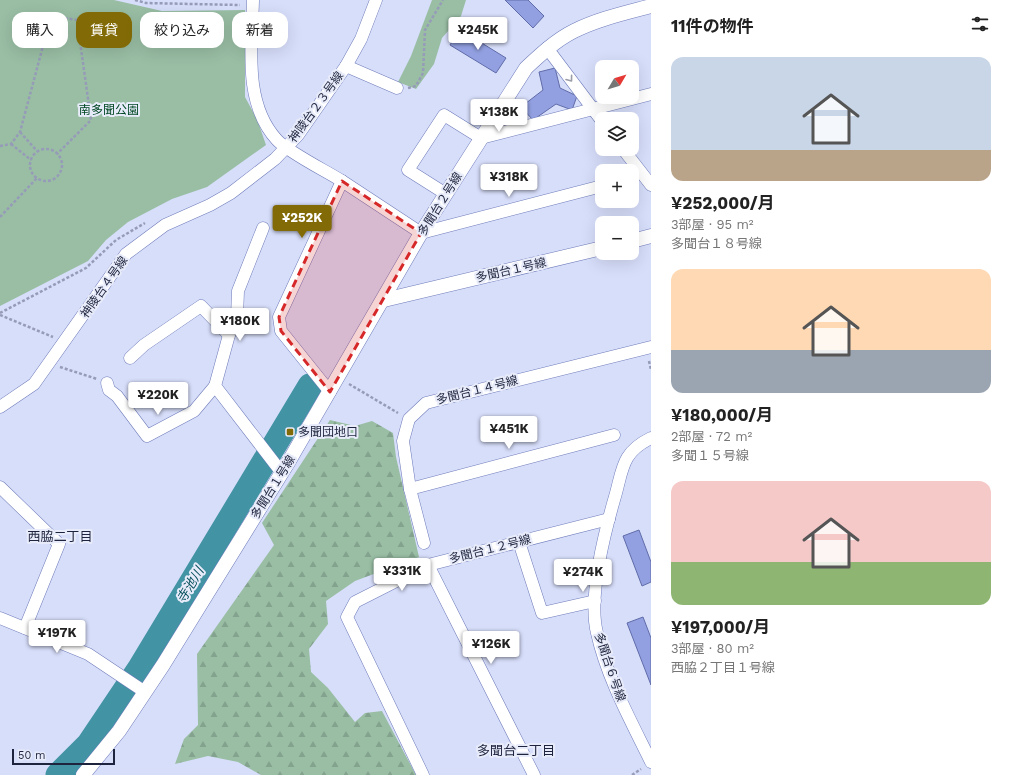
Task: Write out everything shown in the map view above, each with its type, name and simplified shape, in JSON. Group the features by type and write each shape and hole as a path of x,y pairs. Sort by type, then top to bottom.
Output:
{"street":[{"name":"神陵台２３号線","path":"286,147 298,135 346,66 361,39 376,0"},
{"path":"253,2 251,77 260,114 277,141 342,181 421,233 595,188"},
{"name":"多聞台２号線","path":"384,300 421,233 526,68 547,48 574,31 603,20 651,6"},
{"path":"547,48 595,112"},
{"name":"神陵台２３号線","path":"346,66 397,88"},
{"path":"446,194 408,170 444,115 481,138 651,94"},
{"name":"神陵台４号線","path":"0,408 34,384 126,254 165,225 210,205 231,193 275,159 286,147"},
{"path":"628,156 644,178"},
{"path":"330,392 282,331 279,317 342,181"},
{"path":"107,383 109,390 117,396 147,436 194,411 215,386 229,335 237,317 238,291 263,228"},
{"path":"639,239 651,236"},
{"name":"多聞台１号線","path":"83,775 119,731 140,688 282,473 384,300 595,250"},
{"path":"130,358 144,345 200,306 229,335"},
{"name":"多聞台１４号線","path":"409,419 426,403 444,397 651,347"},
{"path":"215,386 282,473"},
{"path":"409,419 403,441 410,489 424,543"},
{"path":"410,489 614,434"},
{"name":"多聞台６号線","path":"651,438 640,444 624,460 609,519 595,585 596,632 625,708 651,762"},
{"path":"1,490 59,544 25,628"},
{"name":"多聞台１２号線","path":"423,775 347,617 355,602 428,565 609,519"},
{"path":"519,542 542,614 595,601"},
{"path":"428,565 534,775"},
{"path":"0,618 88,654 140,688"}],"path":[{"path":"135,0 146,2 253,2"},
{"path":"397,88 416,86 423,73 425,30 443,0"},
{"path":"0,146 11,144 20,132 51,16 77,20 92,120 57,154"},
{"path":"20,132 37,151"},
{"path":"11,144 30,160"},
{"path":"48,149 57,154 60,158 61,168 56,177 47,181 37,178 31,170 30,160 37,151 48,149"},
{"path":"0,217 37,178"},
{"path":"0,315 64,341"},
{"path":"49,363 107,383"},
{"path":"339,377 409,419"}],"highlighted area":[{"path":"342,181 421,233 330,392 281,331 279,317"}],"green space":[{"name":"南多聞公園","path":"0,0 114,0 162,11 245,10 245,12 232,12 232,48 245,48 245,97 257,119 266,145 207,187 172,199 128,222 106,240 88,261 0,306"},
{"path":"432,0 466,0 461,16 442,38 434,64 416,89 398,82 411,56"},
{"path":"330,420 355,426 372,421 393,433 396,457 419,557 355,581 326,601 328,624 309,649 311,672 328,688 355,722 365,713 382,711 416,775 261,775 238,762 208,756 175,764 184,739 198,725 197,654 274,545 262,523"}],"building":[{"path":"505,0 528,0 544,16 533,28"},
{"path":"459,29 506,58 496,73 450,45"},
{"path":"555,68 560,88 577,96 572,110 556,104 533,120 521,107 543,90 539,72"},
{"path":"639,530 651,562 651,582 642,586 623,536"},
{"path":"643,617 651,638 651,685 627,623"}],"waterway":[{"name":"寺池川","path":"58,775 89,744 140,668 310,386"}],"place":[{"name":"多聞団地口","path":"290,432"}],"district":[{"name":"西脇二丁目","path":"60,536"},
{"name":"多聞台二丁目","path":"516,750"}]}
